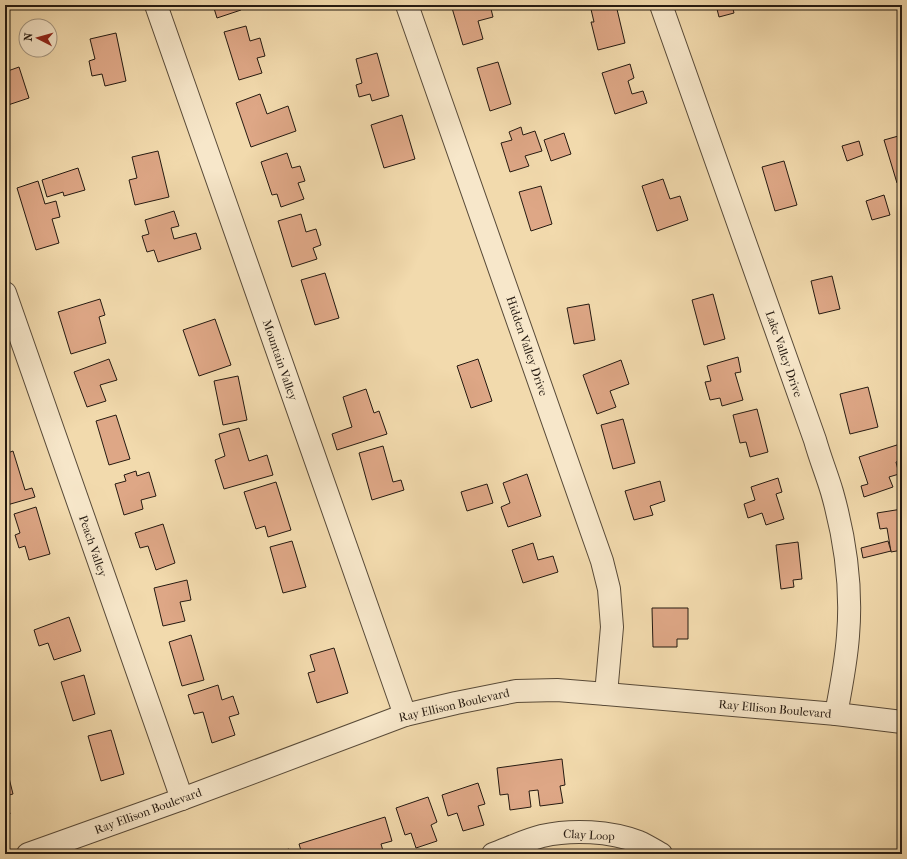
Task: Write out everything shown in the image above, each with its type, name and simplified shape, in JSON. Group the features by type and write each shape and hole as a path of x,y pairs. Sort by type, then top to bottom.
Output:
{"street":[{"name":"Mountain Valley","path":"156,5 405,716"},
{"name":"Hidden Valley Drive","path":"406,5 602,561 609,589 612,627 606,694"},
{"name":"Lake Valley Drive","path":"661,5 832,493 844,546 848,591 848,635 844,673 836,714"},
{"name":"Peach Valley","path":"5,293 182,799"},
{"name":"Ray Ellison Boulevard","path":"28,854 182,799 405,716 456,703 516,691 557,690 836,714 902,722"},
{"name":"Clay Loop","path":"493,854 542,836 567,832 616,836 640,842 661,854"}],"building":[{"path":"213,5 239,5 241,10 217,18"},
{"path":"460,5 490,5 493,17 478,21 483,39 463,45 452,8"},
{"path":"590,5 616,5 625,43 598,50 591,22 594,22"},
{"path":"716,5 732,5 734,13 719,17"},
{"path":"246,26 250,41 260,38 265,56 257,58 262,73 239,80 224,32"},
{"path":"116,33 126,81 105,86 102,74 92,76 89,61 95,59 90,39"},
{"path":"377,53 389,96 372,101 370,94 359,97 356,85 362,83 356,59"},
{"path":"498,62 511,104 490,111 477,68"},
{"path":"630,64 634,78 628,81 632,94 643,91 647,103 615,114 602,73"},
{"path":"19,67 29,98 5,106 5,72"},
{"path":"260,94 267,114 288,106 296,131 251,147 236,103"},
{"path":"402,115 415,159 384,168 371,125"},
{"path":"521,127 523,135 535,131 542,151 525,156 529,166 510,172 501,143 512,140 509,132"},
{"path":"564,133 571,154 551,161 544,140"},
{"path":"902,135 902,182 897,183 884,140"},
{"path":"859,141 863,155 847,161 842,146"},
{"path":"158,151 169,197 135,205 129,180 137,178 132,157"},
{"path":"287,153 292,168 300,166 305,181 298,183 304,199 281,207 277,194 272,195 261,162"},
{"path":"784,161 797,205 775,211 762,167"},
{"path":"78,168 85,190 64,196 63,192 47,197 42,180"},
{"path":"663,179 670,199 680,196 688,220 657,231 642,186"},
{"path":"38,181 45,204 56,201 60,217 52,219 59,243 36,250 17,188"},
{"path":"541,186 552,224 531,231 519,192"},
{"path":"884,195 890,215 872,220 866,201"},
{"path":"174,211 179,226 171,228 174,239 196,233 201,249 158,262 154,250 147,252 142,236 149,234 145,220"},
{"path":"301,214 306,232 316,229 321,245 313,248 317,259 292,267 278,221"},
{"path":"325,273 339,318 315,325 301,280"},
{"path":"832,276 840,309 819,314 811,281"},
{"path":"713,294 725,339 704,345 692,300"},
{"path":"100,299 105,315 99,317 106,343 71,354 58,312"},
{"path":"589,304 595,340 574,344 567,308"},
{"path":"215,319 231,365 199,376 183,330"},
{"path":"738,357 741,372 735,373 743,400 722,406 720,398 710,400 705,382 711,381 707,366"},
{"path":"109,359 117,380 100,385 106,401 87,407 74,372"},
{"path":"478,359 492,401 471,408 457,366"},
{"path":"621,360 629,384 610,391 616,407 597,414 583,375"},
{"path":"238,376 247,420 223,425 214,381"},
{"path":"868,387 878,427 850,434 840,394"},
{"path":"366,389 374,413 379,411 387,434 337,450 332,434 352,427 343,397"},
{"path":"757,409 768,452 750,457 746,442 740,443 733,415"},
{"path":"116,415 130,459 109,465 96,421"},
{"path":"623,419 635,463 613,469 601,425"},
{"path":"239,428 249,461 267,455 273,475 224,489 215,460 225,456 219,434"},
{"path":"900,444 902,460 896,462 899,474 889,477 893,487 864,497 861,486 868,484 859,457"},
{"path":"383,446 393,482 401,480 404,490 372,500 359,453"},
{"path":"13,451 25,490 32,488 35,497 7,505 5,498 5,454"},
{"path":"136,471 137,476 149,472 156,496 141,500 143,509 124,515 115,484 126,481 124,475"},
{"path":"527,474 541,516 508,527 501,507 510,503 503,483"},
{"path":"778,478 782,492 776,494 784,519 766,525 762,513 748,518 744,504 755,500 751,487"},
{"path":"660,481 665,501 650,506 653,515 634,520 625,491"},
{"path":"276,482 291,530 268,537 265,526 256,529 244,492"},
{"path":"487,484 493,503 467,511 461,492"},
{"path":"36,507 50,554 29,560 25,546 19,548 15,535 20,533 14,514"},
{"path":"902,509 902,550 891,552 887,528 880,529 877,513"},
{"path":"163,524 175,563 156,570 148,546 140,548 135,533"},
{"path":"292,541 306,587 283,593 270,547"},
{"path":"888,541 891,551 863,558 861,548"},
{"path":"798,542 802,579 793,580 794,587 781,589 776,545"},
{"path":"533,543 538,560 553,556 558,572 523,583 512,550"},
{"path":"187,580 191,600 180,602 185,621 163,626 154,588"},
{"path":"652,608 688,608 688,639 677,639 677,647 653,647"},
{"path":"69,617 81,651 54,660 48,643 39,646 34,630"},
{"path":"191,635 204,680 182,686 169,642"},
{"path":"334,648 348,693 317,703 308,673 315,671 310,655"},
{"path":"84,675 95,714 73,721 61,682"},
{"path":"218,685 222,700 233,696 239,714 229,717 235,735 212,743 203,712 194,714 188,695"},
{"path":"111,730 124,774 101,781 88,736"},
{"path":"562,759 565,785 560,786 563,803 540,806 538,790 529,791 531,807 510,810 508,794 500,795 497,768"},
{"path":"9,778 13,794 5,796 5,779"},
{"path":"478,783 485,804 478,806 484,825 463,831 457,813 448,816 442,795"},
{"path":"5,796 10,814 5,815"},
{"path":"428,797 437,822 431,825 437,841 416,848 411,833 405,835 396,808"},
{"path":"385,817 392,841 381,844 384,854 363,854 362,852 354,854 302,854 299,844"},
{"path":"289,849 290,854 272,854"}]}
